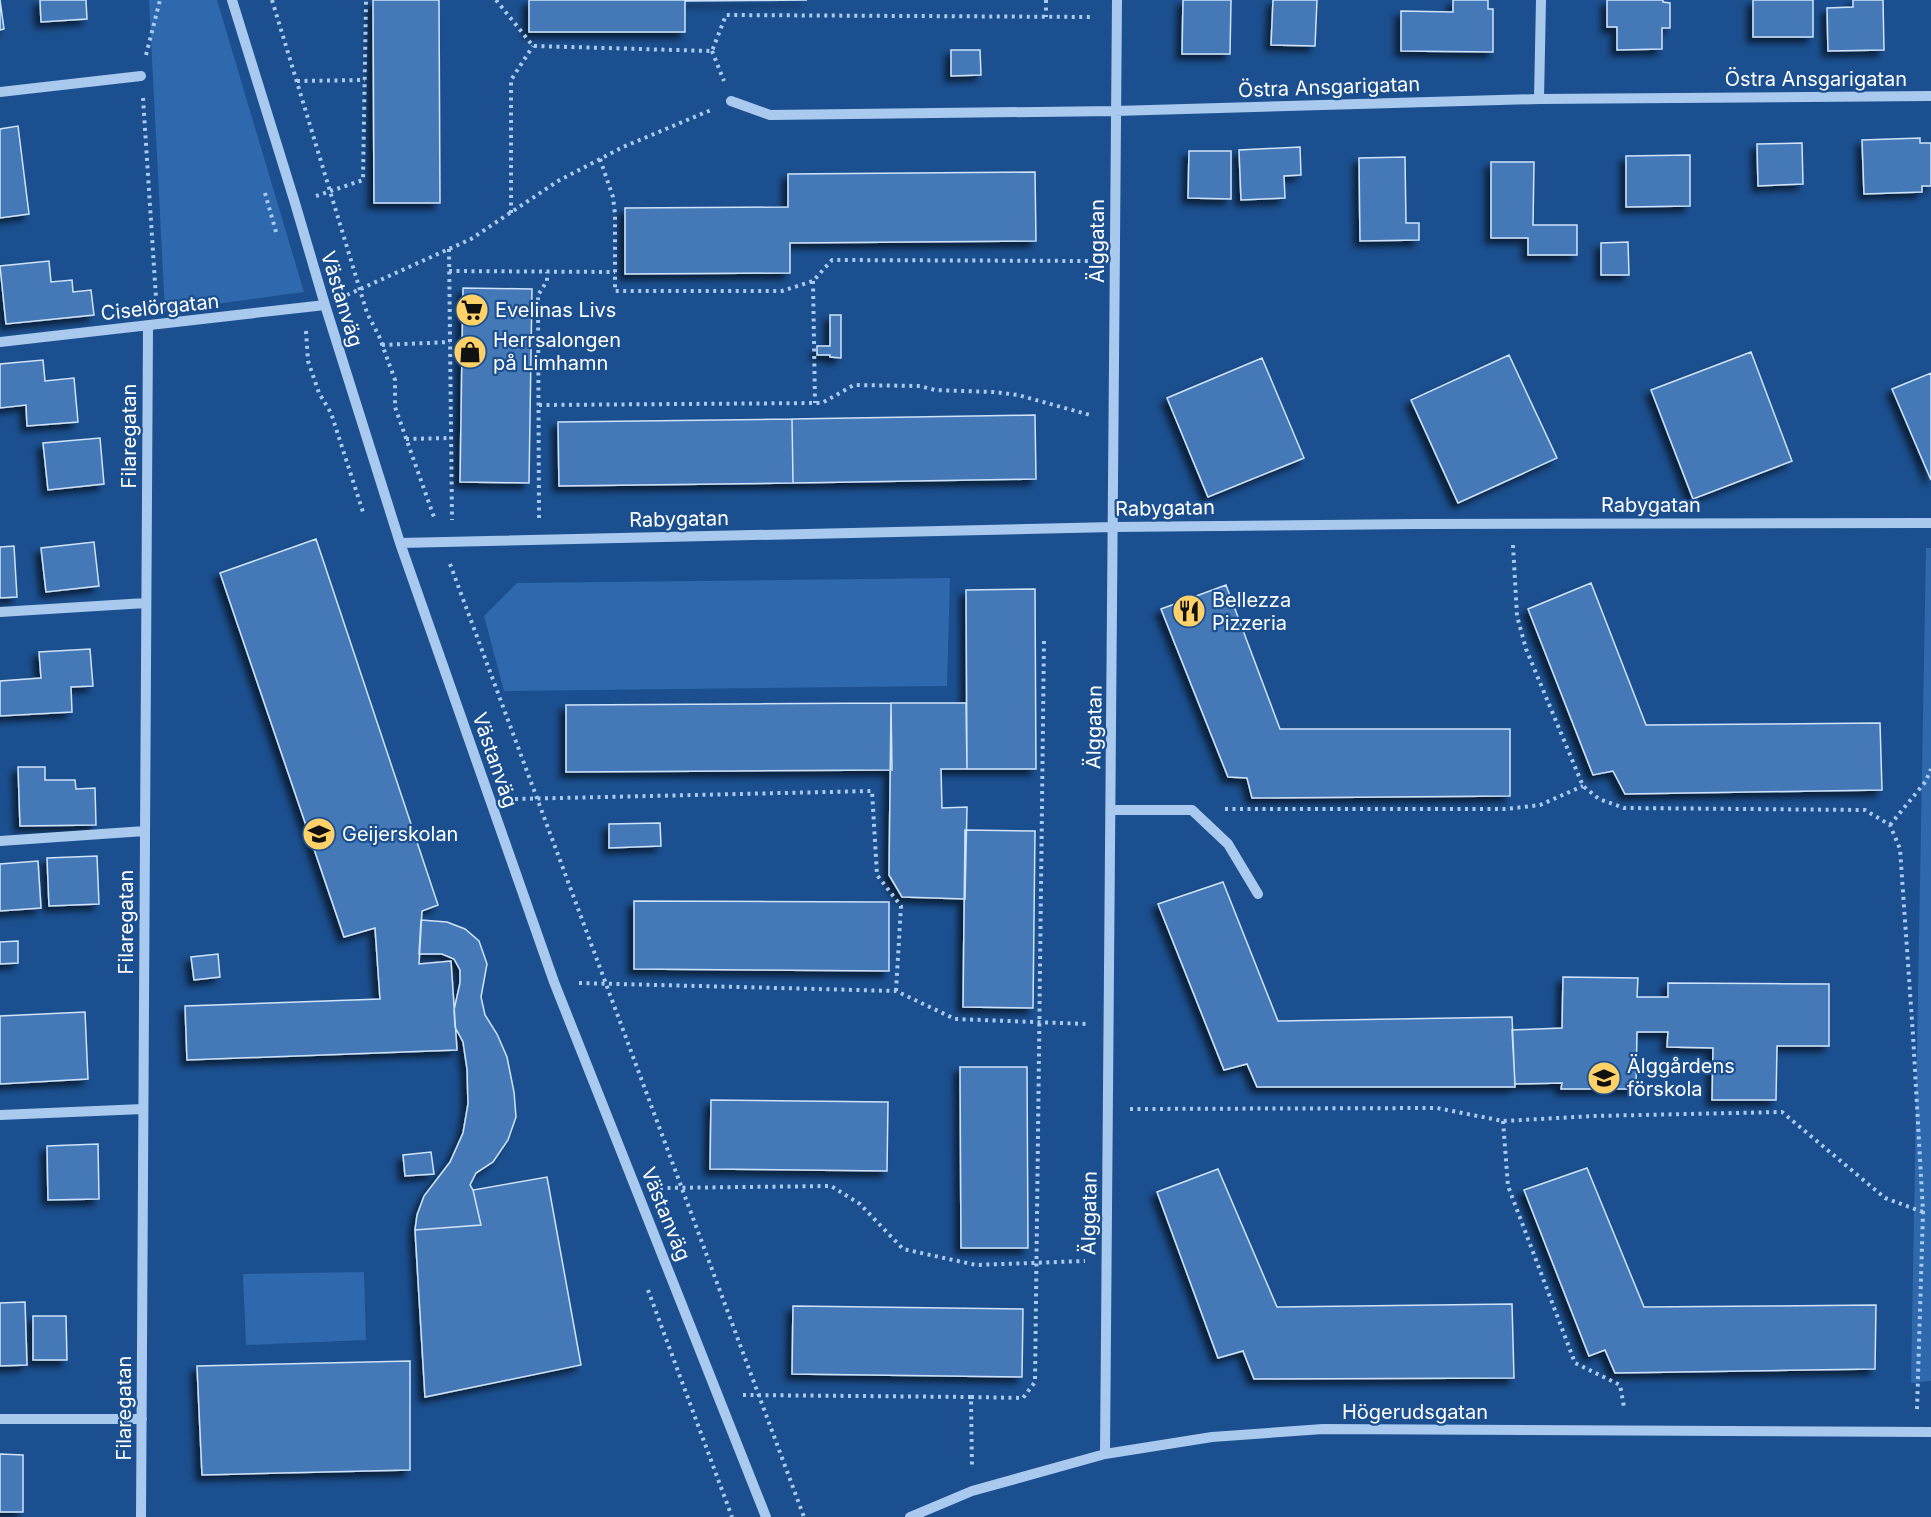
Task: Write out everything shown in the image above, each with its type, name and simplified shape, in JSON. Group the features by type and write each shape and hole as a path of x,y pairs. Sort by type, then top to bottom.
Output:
{"street":[{"name":"Västanväg","path":"232,0 400,543 554,982 766,1517"},
{"name":"Älggatan","path":"1105,1454 1117,0"},
{"path":"1539,99 1541,0"},
{"path":"0,92 141,76"},
{"name":"Östra Ansgarigatan","path":"731,101 770,115 1115,111 1539,99 1931,96"},
{"name":"Ciselörgatan","path":"0,342 148,327 325,305"},
{"name":"Filaregatan","path":"141,1517 148,327"},
{"name":"Rabygatan","path":"400,543 1113,527 1931,523"},
{"path":"0,612 146,603"},
{"path":"1111,810 1192,810 1228,844 1258,894"},
{"path":"0,841 145,831"},
{"path":"0,1115 143,1109"},
{"path":"0,1419 142,1419"},
{"name":"Högerudsgatan","path":"910,1517 972,1491 1105,1454 1212,1437 1323,1429 1931,1432"}],"path":[{"path":"148,327 156,298 141,76 160,0"},
{"path":"272,0 367,313 382,345 394,380 395,407 406,439 447,542 537,798 804,1517"},
{"path":"295,203 363,180 366,0"},
{"path":"496,0 532,46"},
{"path":"1046,0 1046,17"},
{"path":"325,305 471,239 558,181 623,147 731,101 712,51 726,15 1117,17"},
{"path":"532,46 712,51"},
{"path":"511,213 511,80 532,46"},
{"path":"297,81 365,80"},
{"path":"600,159 613,197 615,214 615,291 782,291 813,281 832,260 1115,261"},
{"path":"447,542 452,438 449,249"},
{"path":"449,271 615,272"},
{"path":"539,540 538,295 547,281 547,272"},
{"path":"813,281 815,403"},
{"path":"382,345 450,342"},
{"path":"539,405 822,403 854,385 921,386 935,390 1018,395 1114,422"},
{"path":"406,439 452,438"},
{"path":"1512,524 1516,616 1526,649 1583,786 1599,799 1623,808 1865,810 1890,825 1900,849 1914,1035 1923,1212 1917,1432"},
{"path":"719,1395 1023,1398 1035,1382 1044,640"},
{"path":"1890,825 1926,781 1931,769"},
{"path":"1192,810 1506,809 1540,805 1583,786"},
{"path":"490,799 872,791 877,875 901,906 896,990"},
{"path":"554,982 896,990 955,1019 1109,1025"},
{"path":"1108,1109 1437,1108 1503,1121 1594,1116 1782,1112 1886,1198 1923,1212"},
{"path":"1503,1121 1508,1186 1575,1363 1620,1385 1629,1431"},
{"path":"636,1188 831,1186 860,1204 903,1249 976,1265 1106,1261"},
{"path":"971,1396 972,1491"}],"shaded area":[{"path":"149,0 217,0 304,292 165,311"},
{"path":"1926,548 1931,548 1931,1381 1911,1383"},
{"path":"950,578 947,686 504,691 484,616 517,583"},
{"path":"364,1272 366,1340 246,1345 243,1274"}],"building":[{"path":"0,0 4,29 0,30"},
{"path":"40,0 86,0 87,19 41,22"},
{"path":"373,0 439,0 440,203 374,203"},
{"path":"529,0 807,0 685,1 685,32 529,32"},
{"path":"1183,0 1231,0 1230,54 1182,54"},
{"path":"1273,0 1317,0 1315,46 1271,45"},
{"path":"1453,0 1488,0 1488,9 1493,9 1493,52 1401,51 1401,11 1453,12"},
{"path":"1607,0 1663,0 1663,2 1670,3 1670,28 1662,28 1662,49 1617,50 1617,27 1607,27"},
{"path":"1753,0 1813,0 1813,37 1753,37"},
{"path":"1853,0 1883,0 1884,50 1828,51 1827,8 1853,7"},
{"path":"951,50 980,50 981,75 951,76"},
{"path":"18,126 29,214 0,218 0,129"},
{"path":"1920,138 1920,143 1931,143 1931,186 1922,186 1922,192 1864,194 1862,140"},
{"path":"1802,143 1803,184 1758,186 1757,144"},
{"path":"1300,147 1301,175 1284,176 1285,198 1241,200 1239,150"},
{"path":"1189,151 1231,151 1231,199 1188,198"},
{"path":"1690,155 1690,206 1626,207 1626,156"},
{"path":"1405,157 1406,223 1419,223 1419,240 1360,241 1359,158"},
{"path":"1491,162 1534,162 1533,225 1577,225 1577,255 1528,255 1528,238 1491,238"},
{"path":"1035,172 1036,241 790,243 790,273 625,274 625,208 788,207 788,174"},
{"path":"1628,242 1629,275 1601,275 1601,243"},
{"path":"49,261 51,282 72,280 73,292 91,290 94,315 6,324 0,266"},
{"path":"463,288 532,289 529,483 460,482"},
{"path":"830,315 841,315 841,358 817,355 817,346 830,346"},
{"path":"1751,352 1792,461 1693,499 1651,390"},
{"path":"1509,355 1557,458 1458,503 1411,400"},
{"path":"1262,358 1304,458 1208,497 1167,398"},
{"path":"43,360 45,381 74,378 78,422 27,426 26,405 0,408 0,364"},
{"path":"1931,373 1931,480 1892,389"},
{"path":"1035,415 1036,479 793,483 792,419"},
{"path":"792,419 793,483 559,486 558,422"},
{"path":"100,438 104,484 48,490 43,443"},
{"path":"316,539 438,905 422,911 419,964 451,961 457,1050 187,1060 185,1006 380,999 375,928 344,937 220,573"},
{"path":"94,542 99,586 46,592 41,548"},
{"path":"14,546 17,597 0,598 0,547"},
{"path":"1591,583 1646,725 1880,723 1882,790 1625,794 1613,771 1593,775 1528,609"},
{"path":"1226,585 1280,729 1510,729 1510,796 1252,798 1247,778 1228,777 1161,609"},
{"path":"1035,589 1036,769 967,769 966,590"},
{"path":"90,649 93,686 71,687 72,712 0,716 0,681 41,678 39,652"},
{"path":"891,703 966,703 967,769 941,769 942,808 967,807 965,899 902,897 889,875"},
{"path":"891,703 892,770 566,772 566,705"},
{"path":"18,767 45,767 45,780 75,780 76,789 95,788 96,825 20,826"},
{"path":"660,823 661,846 609,848 609,824"},
{"path":"965,830 1035,831 1033,1008 963,1007"},
{"path":"97,856 99,904 49,906 47,858"},
{"path":"38,861 41,908 0,911 0,864"},
{"path":"1223,882 1278,1021 1512,1017 1515,1087 1257,1087 1247,1064 1224,1070 1158,904"},
{"path":"634,901 889,902 889,971 634,969"},
{"path":"421,920 447,922 465,929 479,941 487,964 481,997 485,1015 497,1034 507,1057 514,1092 516,1117 508,1140 493,1162 476,1173 470,1185 481,1225 415,1230 417,1215 424,1196 450,1162 463,1133 468,1104 467,1069 463,1042 455,1027 454,1010 460,983 460,970 454,959 442,954 419,954"},
{"path":"18,941 18,963 0,964 0,942"},
{"path":"218,954 220,977 194,980 191,957"},
{"path":"1563,977 1638,978 1637,997 1668,997 1668,983 1829,984 1829,1046 1777,1046 1776,1100 1712,1100 1713,1048 1667,1047 1668,1032 1637,1032 1636,1089 1561,1089 1562,1083 1515,1084 1512,1030 1562,1028"},
{"path":"85,1012 88,1079 0,1084 0,1016"},
{"path":"960,1067 1027,1067 1028,1248 961,1248"},
{"path":"711,1100 888,1102 887,1171 710,1169"},
{"path":"98,1144 99,1199 48,1200 47,1146"},
{"path":"431,1152 434,1174 405,1176 403,1155"},
{"path":"1587,1168 1644,1307 1876,1305 1875,1369 1615,1373 1605,1350 1589,1356 1524,1190"},
{"path":"1218,1169 1277,1307 1512,1304 1514,1378 1254,1379 1243,1351 1218,1358 1157,1192"},
{"path":"547,1177 581,1365 425,1397 415,1230 481,1225 473,1190"},
{"path":"25,1302 27,1365 0,1366 0,1303"},
{"path":"793,1306 1023,1309 1022,1377 792,1374"},
{"path":"33,1316 66,1316 67,1360 33,1360"},
{"path":"410,1361 410,1470 202,1475 197,1366"},
{"path":"0,1454 23,1455 23,1512 0,1512"}],"place":[{"name":"Evelinas Livs","path":"472,310"},
{"name":"Herrsalongen på Limhamn","path":"470,352"},
{"name":"Bellezza Pizzeria","path":"1189,611"},
{"name":"Geijerskolan","path":"319,834"},
{"name":"Älggårdens förskola","path":"1604,1078"}]}
